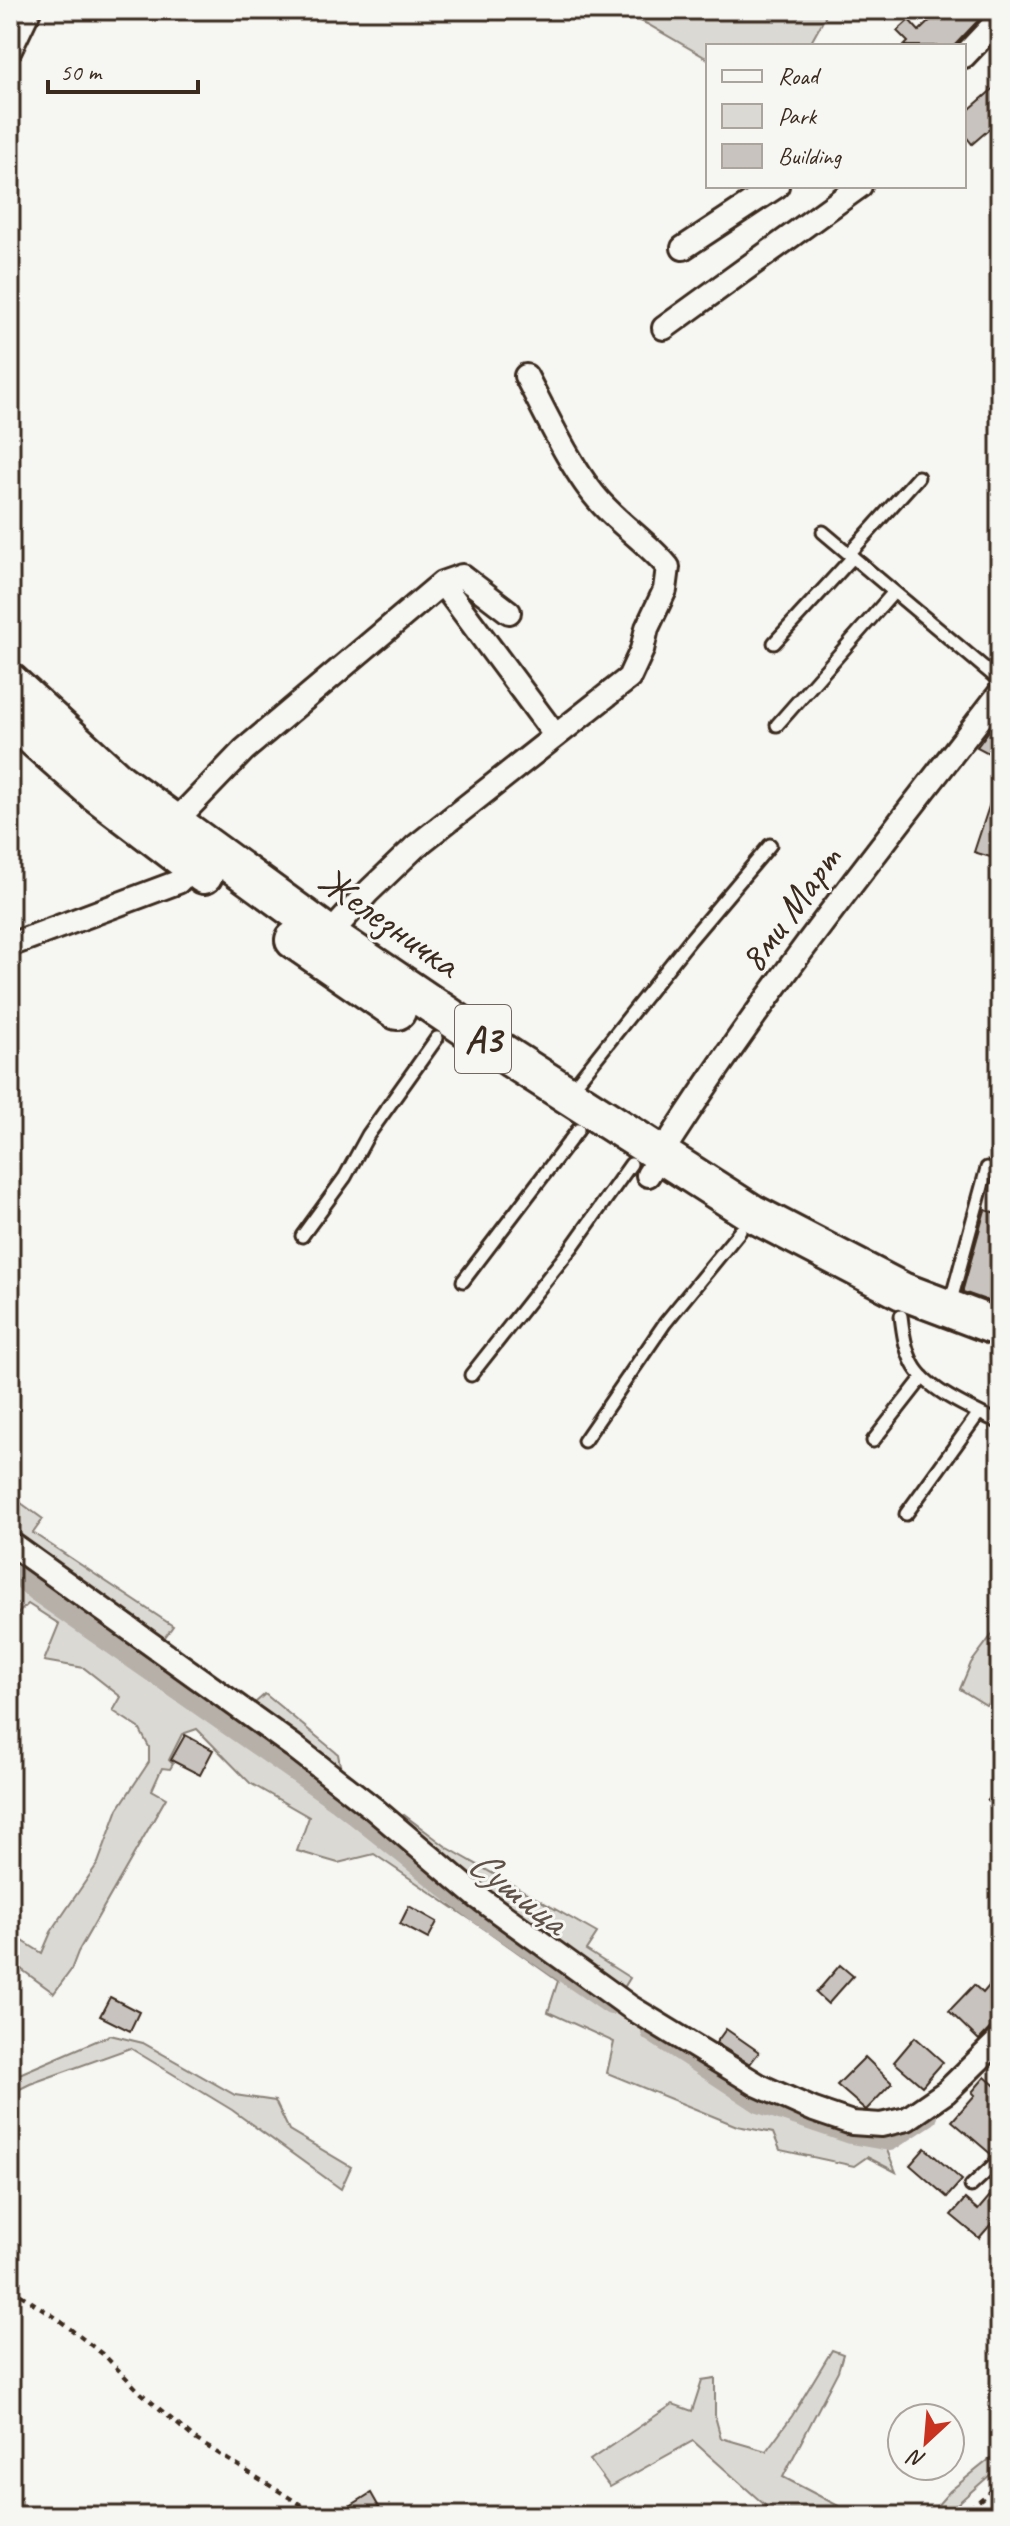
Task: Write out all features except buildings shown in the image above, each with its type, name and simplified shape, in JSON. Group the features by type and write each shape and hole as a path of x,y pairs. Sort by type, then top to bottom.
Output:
{"main road":[{"name":"Железничка","path":"10,682 119,782 165,831"},
{"name":"Железничка","path":"10,717 95,792 165,831 202,858 343,975 578,1130 752,1213 902,1291 1000,1328"},
{"name":"Железничка","path":"202,858 329,935 567,1095 646,1165 740,1231 901,1316 1000,1353"}],"street":[{"path":"10,50 29,10"},
{"path":"966,54 1000,18"},
{"path":"683,248 774,188"},
{"path":"664,328 857,188"},
{"path":"329,935 415,847 629,678 665,590 668,567 652,548 599,502 526,376"},
{"path":"165,831 244,750 442,583 462,576 509,612"},
{"path":"442,583 555,735"},
{"name":"8ми Март","path":"646,1165 836,905 1000,693"},
{"path":"10,945 178,882 202,858"},
{"path":"10,1543 293,1746 504,1916 630,2007 758,2085 839,2119 881,2125 907,2119 946,2092 1000,2039"}],"lane":[{"path":"774,643 918,477"},
{"path":"823,532 1000,681"},
{"path":"777,725 894,592"},
{"path":"567,1095 770,845"},
{"path":"302,1236 437,1038"},
{"path":"463,1281 578,1130"},
{"path":"471,1375 572,1247 646,1165"},
{"path":"948,1309 987,1168"},
{"path":"584,1441 665,1323 740,1231"},
{"path":"901,1316 906,1347 914,1367 923,1377 944,1393 1000,1423"},
{"path":"873,1441 923,1377"},
{"path":"906,1514 979,1413"},
{"path":"971,2186 1000,2159"}],"path":[{"path":"988,1802 1000,1787"},
{"path":"10,2288 55,2317 105,2356 141,2393 195,2439 319,2516"},
{"path":"960,2516 1000,2484"}],"green space":[{"path":"617,10 829,10 810,44 706,44 706,58"},
{"path":"10,1495 43,1519 33,1533 173,1626 157,1648 246,1711 265,1694 338,1754 342,1776 392,1821 404,1815 448,1848 597,1933 586,1950 630,1978 622,1991 759,2086 880,2133 896,2172 867,2157 854,2166 780,2150 773,2133 737,2126 607,2073 614,2042 548,2012 558,1981 374,1854 338,1863 297,1851 309,1817 250,1783 197,1729 182,1734 169,1760 173,1764 170,1769 162,1768 152,1790 166,1798 78,1952 71,1970 54,1993 10,1961 10,1933 42,1953 51,1932 98,1863 118,1809 149,1762 149,1747 139,1728 113,1711 121,1697 84,1668 44,1661 59,1624 28,1604 10,1621"},
{"path":"1000,1624 1000,1697 986,1705 960,1689 971,1663"},
{"path":"110,2035 143,2043 235,2095 275,2101 289,2130 351,2167 341,2189 232,2110 130,2048 10,2094 10,2078"},
{"path":"832,2350 843,2354 838,2371 783,2477 846,2510 866,2516 757,2516 766,2506 693,2441 610,2487 590,2460 673,2404 692,2411 702,2380 715,2378 715,2416 721,2438 766,2451 792,2416"},
{"path":"1000,2446 999,2467 943,2516 928,2516 950,2491 966,2482 966,2478 991,2458"}],"waterway":[{"name":"Сушица","path":"10,1568 34,1590 337,1801 475,1911 611,2005"},
{"name":"Сушица","path":"651,2032 759,2103 851,2134 890,2141 928,2116"}]}
